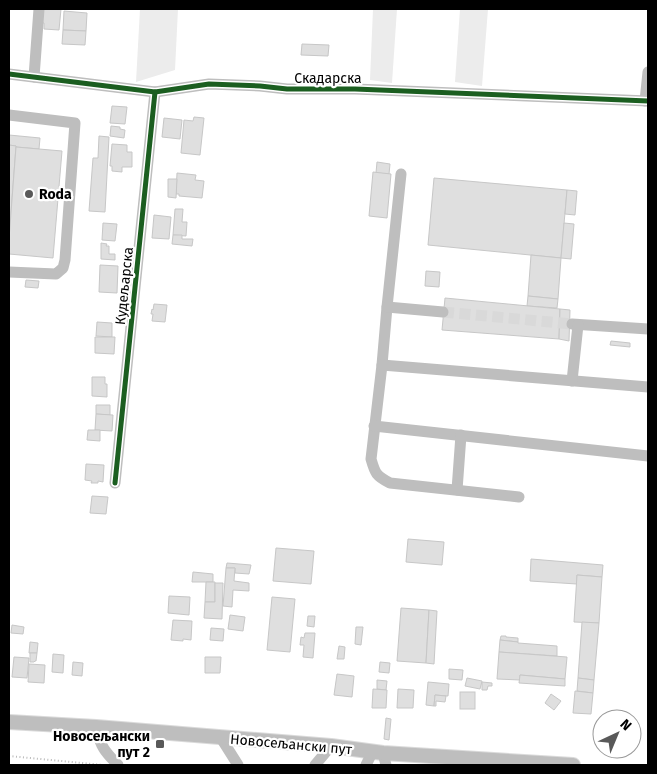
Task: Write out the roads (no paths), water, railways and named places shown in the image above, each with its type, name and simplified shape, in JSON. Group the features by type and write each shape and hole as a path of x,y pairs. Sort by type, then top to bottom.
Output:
{"main road":[{"name":"Новосељански пут","path":"9,722 331,746 380,756 573,765"}],"street":[{"path":"34,77 39,9"},
{"path":"646,101 648,72"},
{"name":"Скадарска","path":"9,74 155,92 209,84 260,86 286,84 355,89 646,101"},
{"name":"Кудељарска","path":"114,483 155,92"},
{"path":"9,115 75,123 65,260 62,268 56,274 9,272"},
{"path":"401,174 382,366 374,426 371,459 374,471 380,478 390,483 519,497"},
{"path":"387,307 443,312"},
{"path":"572,381 575,324 648,329"},
{"path":"382,366 648,388"},
{"path":"374,426 648,456"},
{"path":"457,490 461,435"},
{"path":"96,727 102,747 118,765"},
{"path":"221,738 238,765"},
{"path":"315,765 331,746"},
{"path":"366,765 380,756"}],"tunnel":[{"path":"443,312 572,324"}],"place":[{"name":"Roda","path":"29,194"},
{"name":"Новосељански пут 2","path":"160,744"}]}
